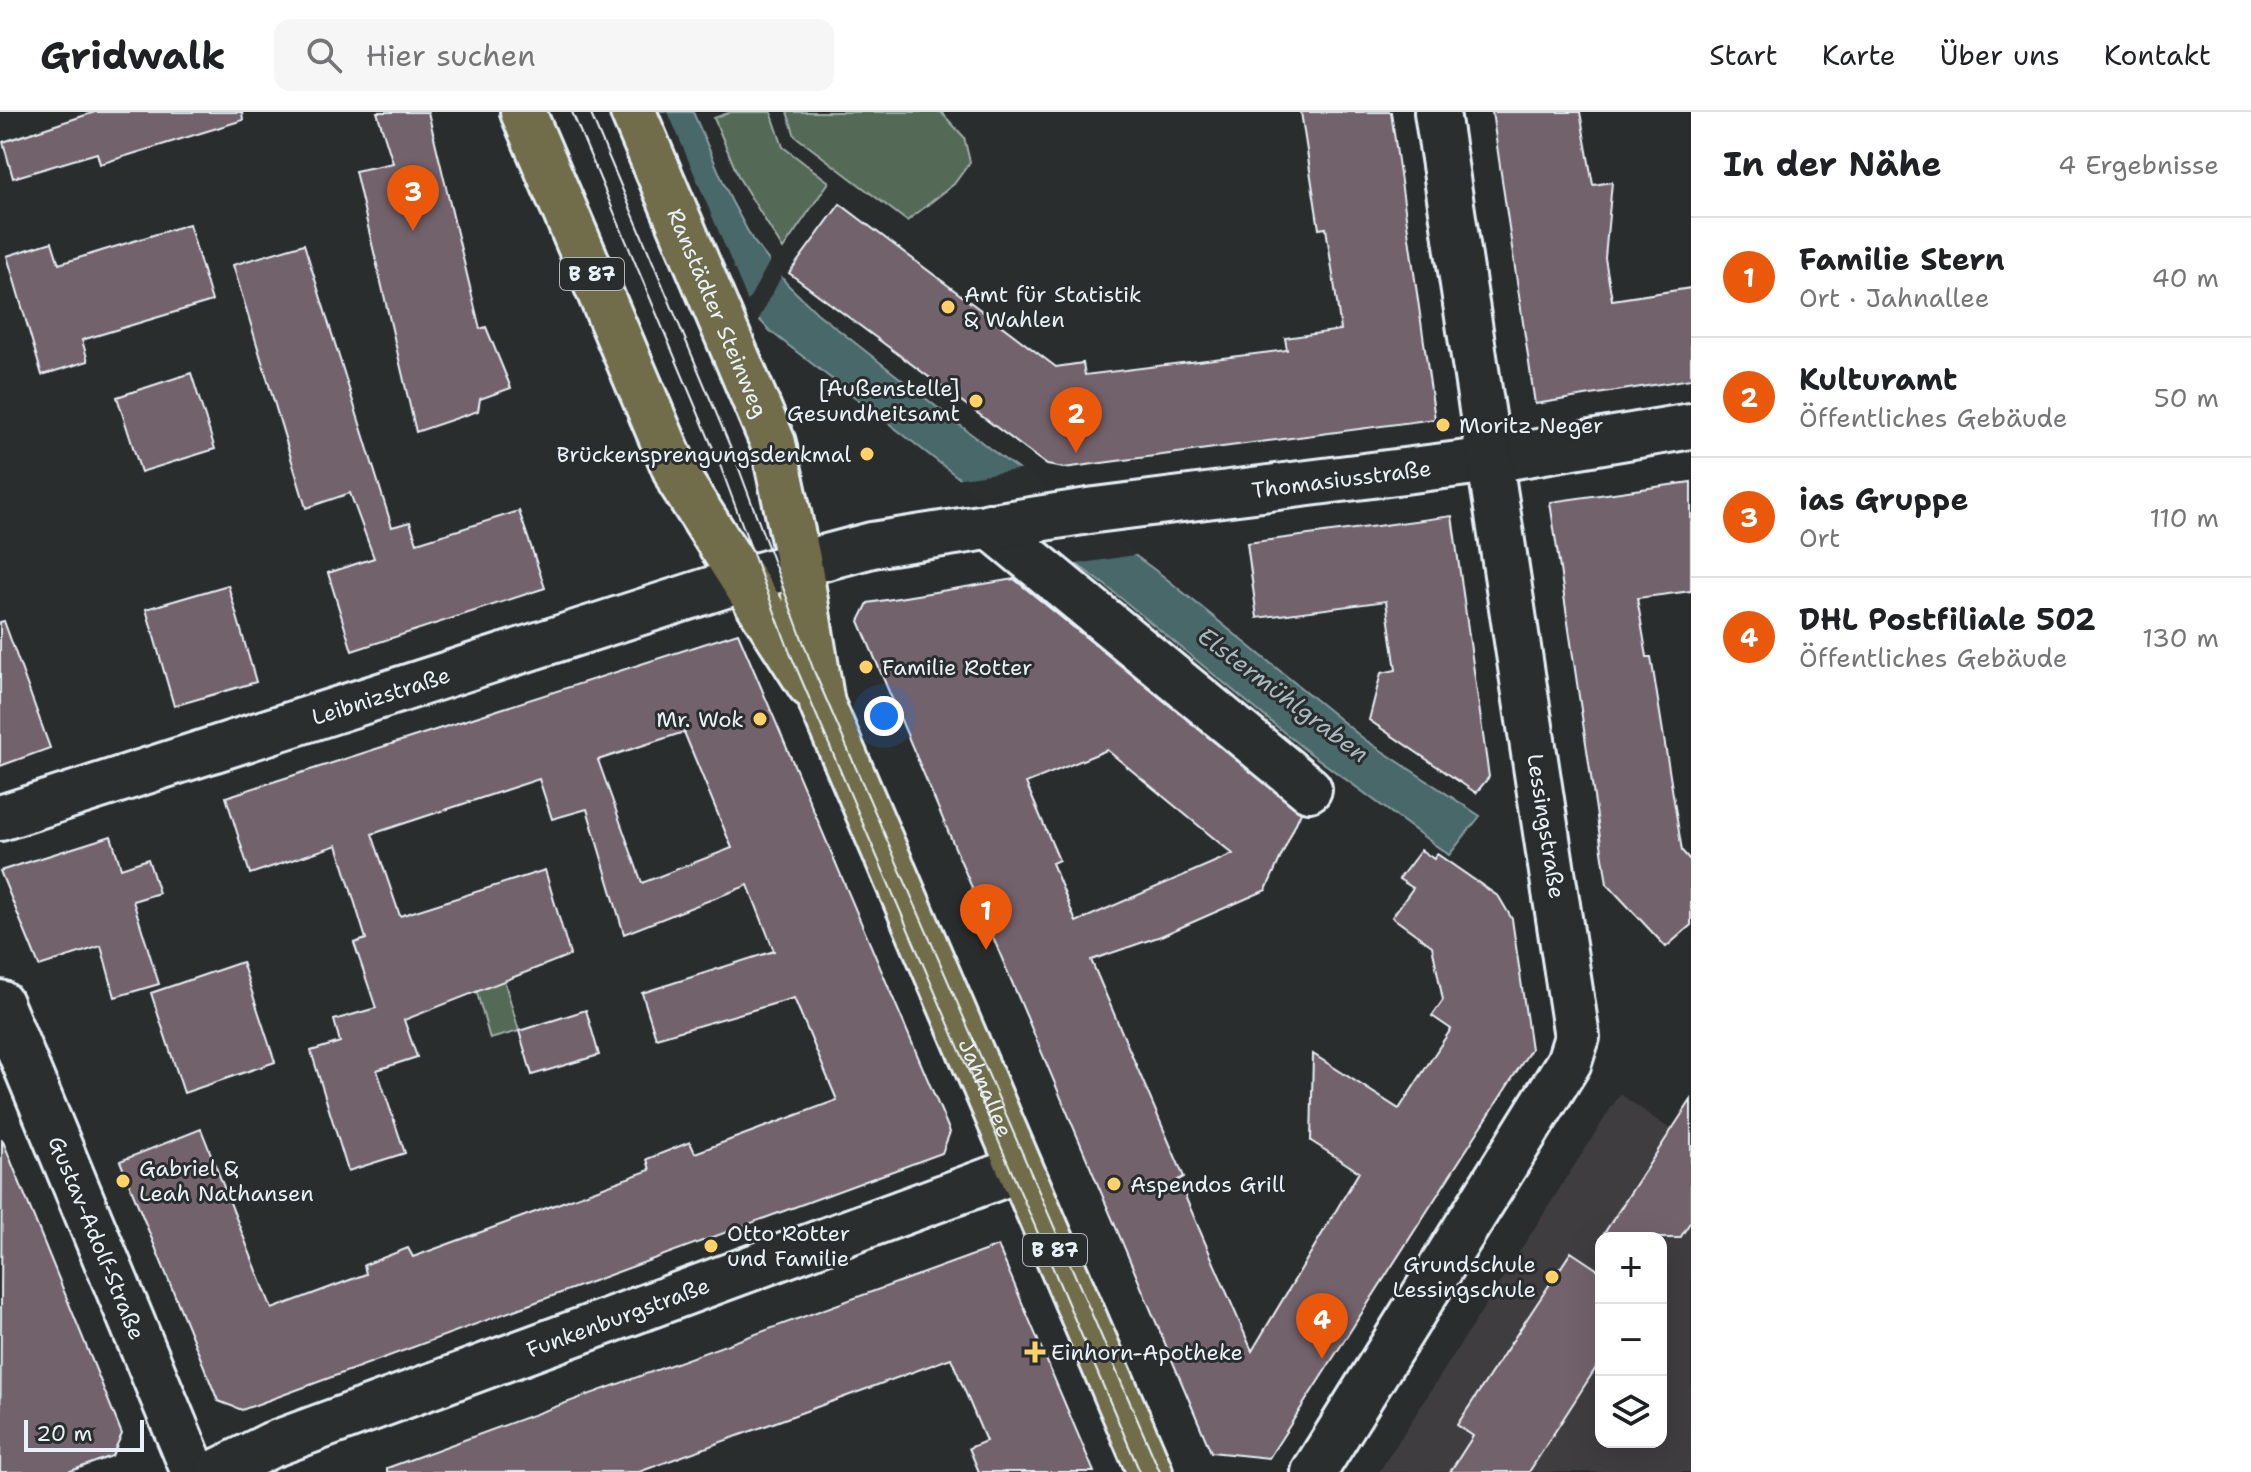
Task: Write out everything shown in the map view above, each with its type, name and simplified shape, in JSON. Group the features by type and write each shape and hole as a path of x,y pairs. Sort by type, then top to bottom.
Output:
{"main road":[{"name":"B 87","path":"523,112 680,481 768,572"},
{"name":"Ranstädter Steinweg","path":"633,112 773,443 768,572"},
{"name":"Jahnallee","path":"768,572 1150,1472"}],"street":[{"name":"Lessingstraße","path":"1314,1472 1569,1062 1577,1037 1437,112"},
{"name":"Thomasiusstraße","path":"768,572 872,545 1095,510 1491,460 1691,426"},
{"path":"999,525 1309,789"},
{"name":"Leibnizstraße","path":"0,818 768,572"},
{"name":"Gustav-Adolf-Straße","path":"0,1003 194,1472"},
{"name":"Funkenburgstraße","path":"217,1472 271,1445 1020,1169"}],"shaded area":[{"name":"Grundschule Lessingschule","path":"1620,1094 1671,1130 1681,1115 1691,1121 1691,1472 1379,1472"}],"green space":[{"path":"731,112 771,112 783,147 829,182 783,249 739,178 714,118"},
{"path":"787,112 941,112 964,137 970,162 954,184 907,221 795,136"},
{"path":"502,973 519,1031 490,1039 474,982"}],"water":[{"name":"Elstermühlgraben","path":"646,112 693,112 731,200 752,239 787,284 817,313 989,448 1163,576 1364,739 1480,816 1449,855 1303,748 1105,585 959,478 770,331 755,315"}],"pier":[{"path":"645,112 668,112 748,301 771,259 783,273 758,321 744,309 746,305 724,278"},
{"path":"1024,469 1141,554 1070,565 954,479"}],"building":[{"path":"95,112 242,112 243,120 100,164 97,153 13,178 3,142"},
{"path":"377,112 428,112 480,329 486,327 511,388 480,399 478,411 416,432 355,171 393,163"},
{"path":"1301,112 1391,112 1435,419 1064,468 1047,465 789,273 840,204 1056,367 1083,363 1085,375 1287,350 1285,338 1341,330 1326,228 1319,229"},
{"path":"1492,112 1580,112 1593,185 1612,182 1605,258 1612,300 1691,288 1691,379 1535,404"},
{"path":"189,224 212,301 82,340 88,361 42,375 7,256 52,242 59,264"},
{"path":"304,244 392,527 410,522 417,543 519,511 545,588 352,651 328,573 374,558 350,493 306,508 233,265"},
{"path":"191,373 215,449 141,472 117,397"},
{"path":"1691,482 1691,591 1637,598 1647,657 1651,657 1682,851 1691,861 1691,925 1666,947 1607,884 1550,502"},
{"path":"1452,516 1489,777 1476,793 1369,720 1381,673 1396,670 1386,601 1257,618 1247,543"},
{"path":"1014,579 1301,812 1266,890 1161,936 1091,960 1184,1177 1178,1180 1252,1351 1359,1172 1311,1141 1313,1054 1399,1109 1451,1029 1432,1016 1443,1000 1432,946 1392,917 1413,888 1399,879 1421,850 1434,859 1437,854 1499,897 1512,919 1531,1049 1269,1458 1211,1452 859,621 868,603","holes":["1107,750 1233,854 1076,922 1052,863 1059,860 1026,783"]},
{"path":"228,585 256,682 174,706 146,609"},
{"path":"4,621 50,748 0,766 0,622"},
{"path":"738,633 950,1132 942,1153 242,1410 218,1401 120,1161 201,1129 272,1309 366,1274 364,1265 408,1248 413,1257 650,1170 647,1159 690,1142 695,1153 837,1100 794,998 656,1038 642,993 774,951 748,885 624,934 587,809 552,819 539,779 372,834 400,916 545,870 570,955 404,1020 417,1057 377,1070 405,1153 348,1171 311,1051 340,1042 334,1020 376,1008 354,943 366,939 337,845 250,874 226,797","holes":["684,732 732,848 642,883 598,760"]},
{"path":"111,836 121,868 148,859 159,893 133,901 159,984 115,997 101,946 39,966 0,871"},
{"path":"242,962 275,1062 184,1093 151,993"},
{"path":"586,1010 599,1055 532,1075 519,1031"},
{"path":"1691,1100 1691,1221 1680,1238 1667,1238 1667,1232 1605,1232"},
{"path":"2,1139 122,1434 112,1456 68,1472 0,1472"},
{"path":"998,1246 1094,1472 979,1472 969,1448 986,1441 951,1358 639,1472 387,1472 387,1468"},
{"path":"1571,1252 1595,1268 1595,1369 1529,1472 1450,1472 1473,1436 1457,1425"}],"tram line":[{"path":"572,112 720,465 790,653 1140,1472"},
{"path":"590,112 735,458 814,671 1160,1472"}],"place":[{"name":"ias Gruppe","path":"413,231"},
{"name":"Amt für Statistik & Wahlen","path":"948,307"},
{"name":"[Außenstelle] Gesundheitsamt","path":"976,401"},
{"name":"Moritz Neger","path":"1443,425"},
{"name":"Kulturamt","path":"1076,453"},
{"name":"Brückensprengungsdenkmal","path":"867,454"},
{"name":"Familie Rotter","path":"866,667"},
{"name":"Mr. Wok","path":"760,719"},
{"name":"Familie Stern","path":"986,950"},
{"name":"Gabriel & Leah Nathansen","path":"123,1181"},
{"name":"Aspendos Grill","path":"1114,1184"},
{"name":"Otto Rotter und Familie","path":"711,1246"},
{"name":"Grundschule Lessingschule","path":"1552,1277"},
{"name":"Einhorn-Apotheke","path":"1035,1352"},
{"name":"DHL Postfiliale 502","path":"1322,1359"}]}
